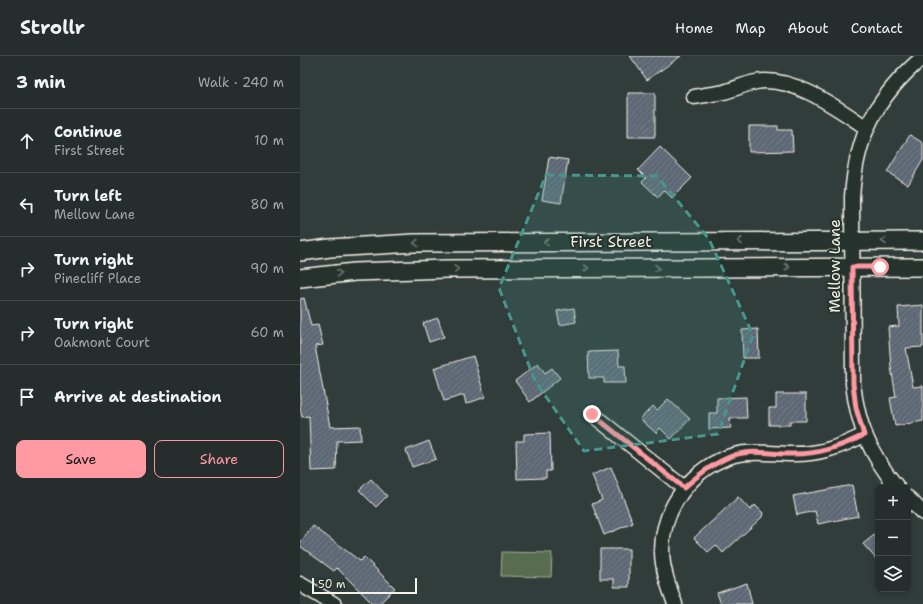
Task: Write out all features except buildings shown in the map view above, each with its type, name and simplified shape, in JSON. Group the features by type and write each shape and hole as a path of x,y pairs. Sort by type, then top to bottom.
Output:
{"main road":[{"name":"First Street","path":"300,252 414,243 923,241"},
{"name":"First Street","path":"300,278 354,272 440,270 923,266"}],"street":[{"name":"Mellow Lane","path":"895,484 879,462 864,435 856,408 853,384 853,175 858,151 867,128 883,99 901,76 923,57"},
{"path":"694,97 723,92 757,82 780,84 799,88 817,96 867,128"},
{"path":"592,414 684,488"},
{"path":"675,604 666,576 662,552 663,534 667,518 684,488 707,468 734,455 759,452 791,454 816,453 840,447 864,435"},
{"path":"911,501 923,513"},
{"path":"300,584 334,604"}],"highlighted area":[{"path":"546,175 657,176 709,239 753,335 718,434 584,451 535,381 499,288"}],"green space":[{"path":"502,552 552,553 551,577 501,576"}],"route":[{"path":"592,414 684,488 707,468 734,455 759,452 791,454 816,453 840,447 864,435 856,408 853,384 852,267 880,267"}]}
